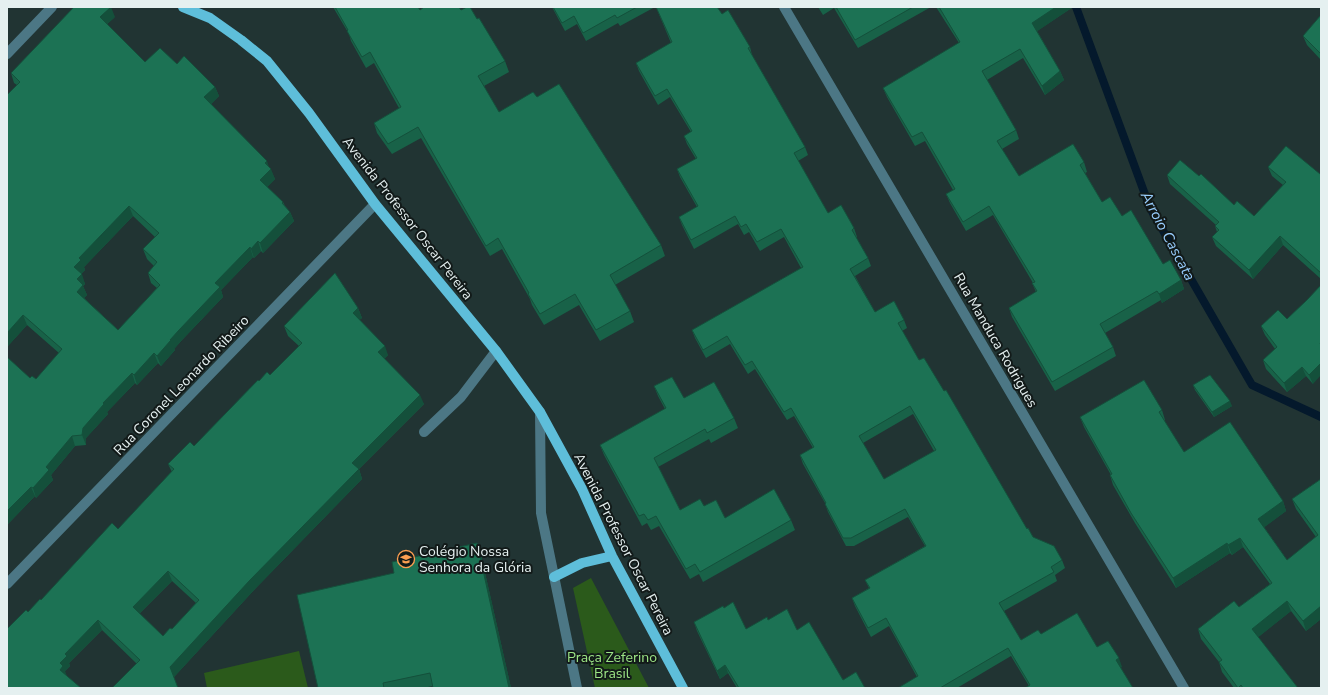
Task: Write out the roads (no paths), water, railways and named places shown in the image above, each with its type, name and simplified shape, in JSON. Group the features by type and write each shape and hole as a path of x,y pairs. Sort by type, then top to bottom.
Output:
{"main road":[{"name":"Avenida Professor Oscar Pereira","path":"183,7 210,18 242,40 267,61 309,113 375,204 496,351 540,412 582,489 612,556 683,688"},
{"name":"Avenida Professor Oscar Pereira","path":"203,7 210,18"},
{"path":"554,577 582,563 612,556"}],"street":[{"path":"7,54 52,7"},
{"name":"Rua Manduca Rodrigues","path":"784,7 1184,688"},
{"name":"Rua Coronel Leonardo Ribeiro","path":"7,584 375,204"},
{"path":"424,432 461,397 496,351"},
{"path":"540,412 541,513 577,688"}],"waterway":[{"name":"Arroio Cascata","path":"1076,7 1150,208 1252,385 1321,417"}],"place":[{"name":"Colégio Nossa Senhora da Glória","path":"406,559"}],"park label":[{"name":"Praça Zeferino Brasil","path":"612,666"}]}
